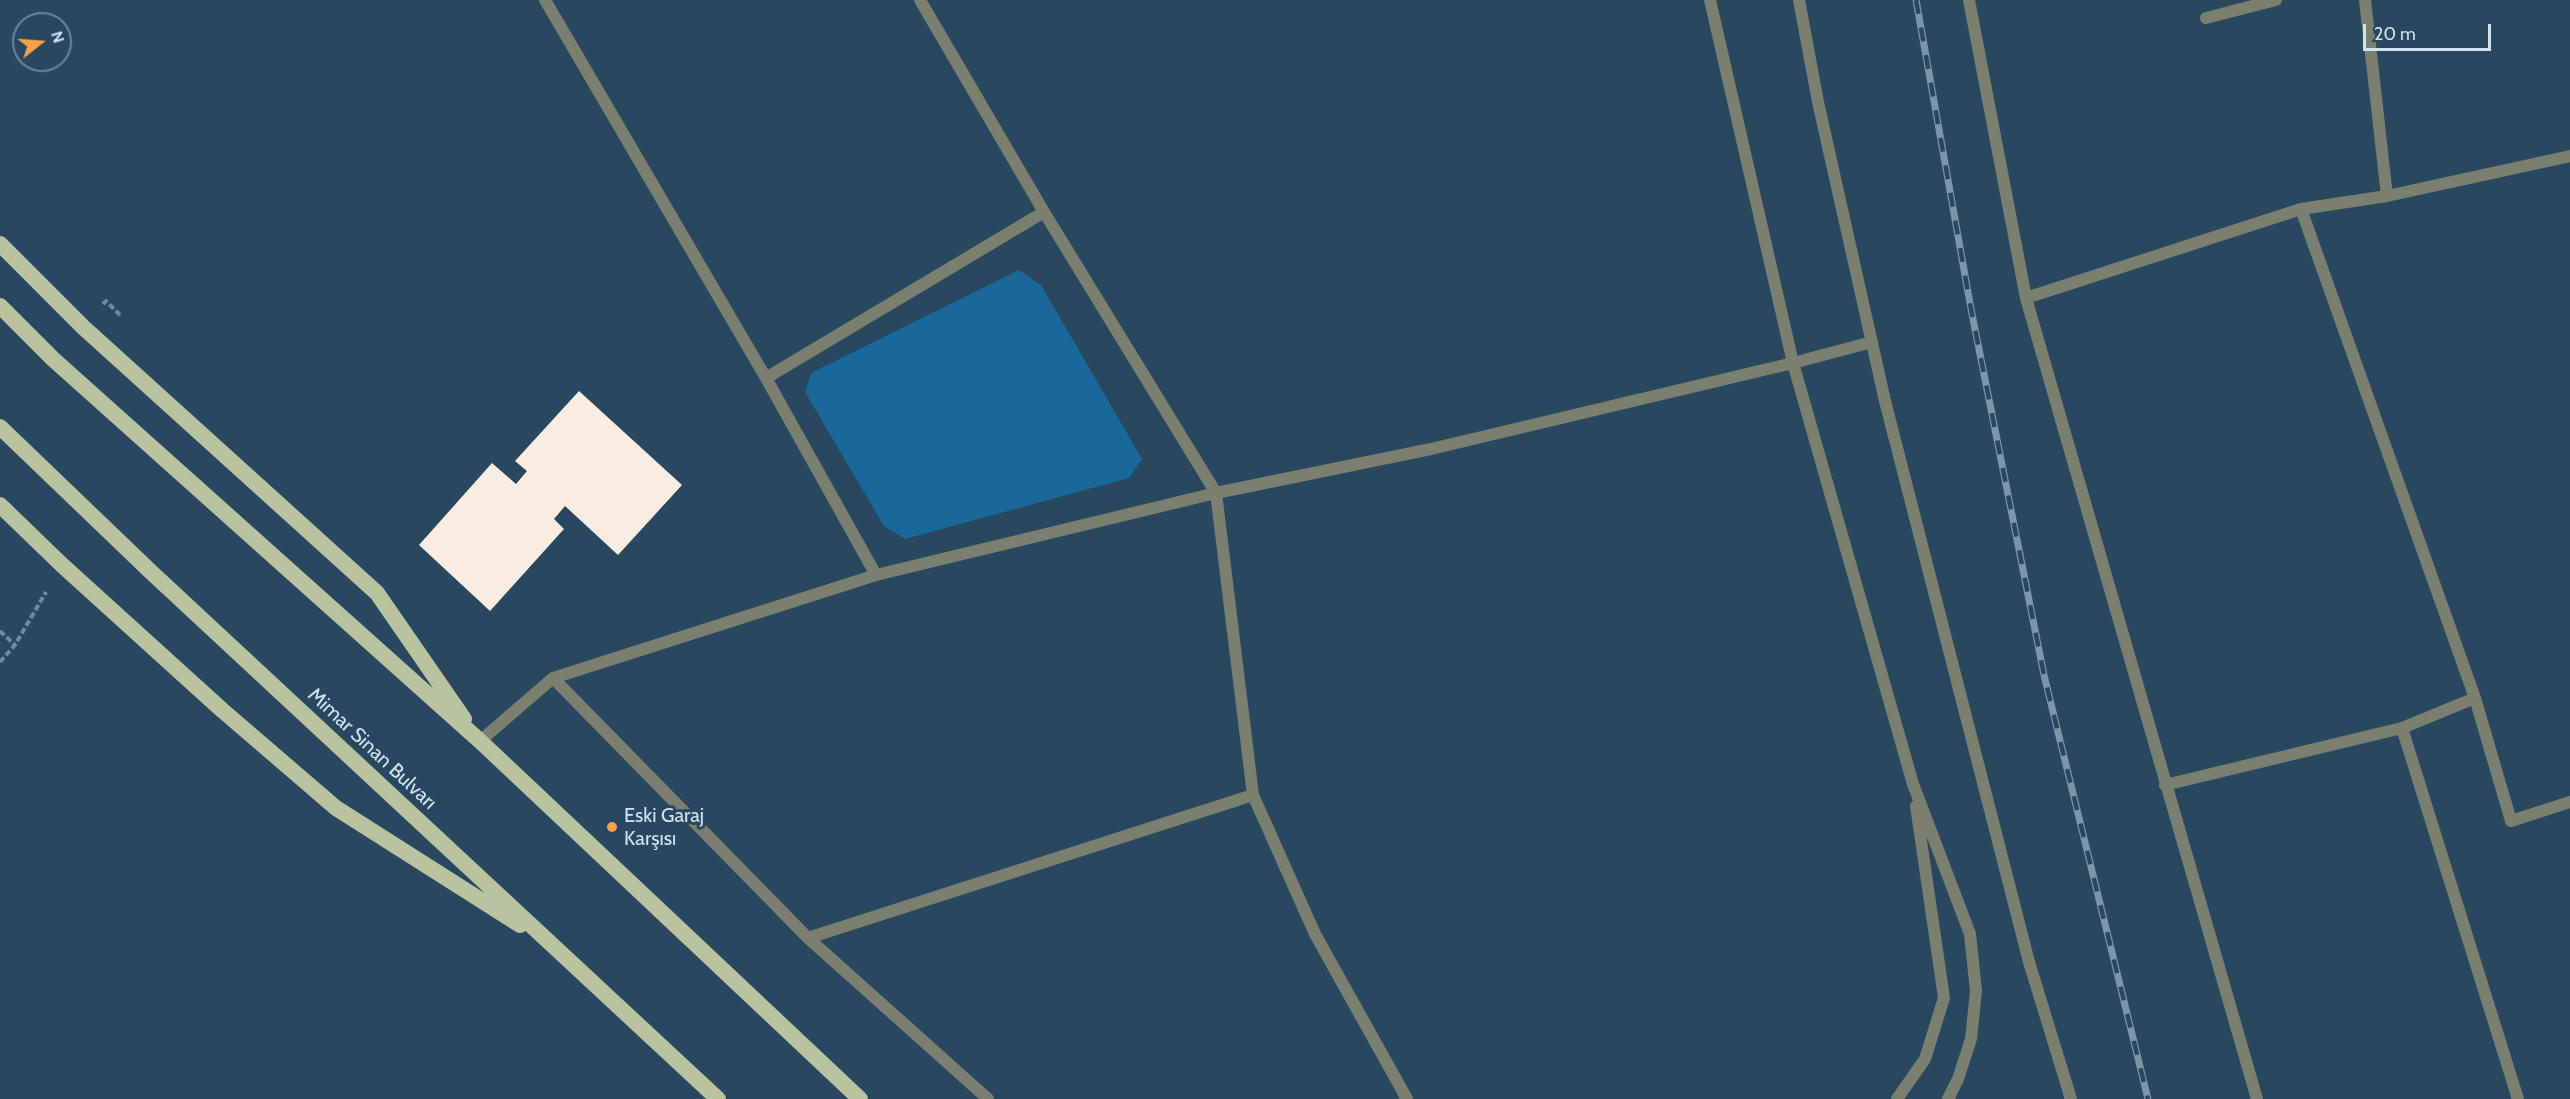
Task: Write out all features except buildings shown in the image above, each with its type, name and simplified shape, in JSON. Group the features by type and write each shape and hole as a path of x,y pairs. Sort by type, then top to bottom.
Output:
{"highway":[{"path":"0,244 83,327 377,593 480,741"},
{"path":"0,306 54,359 480,741 860,1099"},
{"name":"Mimar Sinan Bulvarı","path":"0,427 150,571 718,1099"},
{"path":"0,505 62,565 222,710 336,808 554,946"}],"street":[{"path":"545,0 766,378 876,575"},
{"path":"920,0 1044,212 1216,493 1253,795 1315,934 1407,1099"},
{"path":"1710,0 1793,363 1913,784 1970,934 1976,991 1971,1039 1958,1079 1948,1099"},
{"path":"1798,0 1818,102 1888,413 2026,950 2071,1099"},
{"path":"1969,0 2025,298 2257,1099"},
{"path":"2206,18 2276,0"},
{"path":"2365,0 2387,196"},
{"path":"2025,298 2301,209 2387,196 2570,156"},
{"path":"2301,209 2475,698 2511,820 2570,802"},
{"path":"766,378 1044,212"},
{"path":"480,741 553,678 876,575 1216,493 1431,449 1872,342"},
{"path":"553,678 808,938 988,1099"},
{"path":"2165,785 2402,728 2475,698"},
{"path":"2402,728 2518,1099"},
{"path":"1897,1099 1925,1059 1944,998 1913,784"},
{"path":"808,938 1253,795"}],"path":[{"path":"0,662 15,645 62,565"},
{"path":"0,631 15,645"}],"shaded area":[{"path":"1019,270 1041,285 1142,459 1129,478 905,539 884,526 805,392 811,373"}],"railway":[{"path":"1916,0 1971,309 2044,675 2148,1099"}],"place":[{"name":"Eski Garaj Karşısı","path":"612,827"}]}
